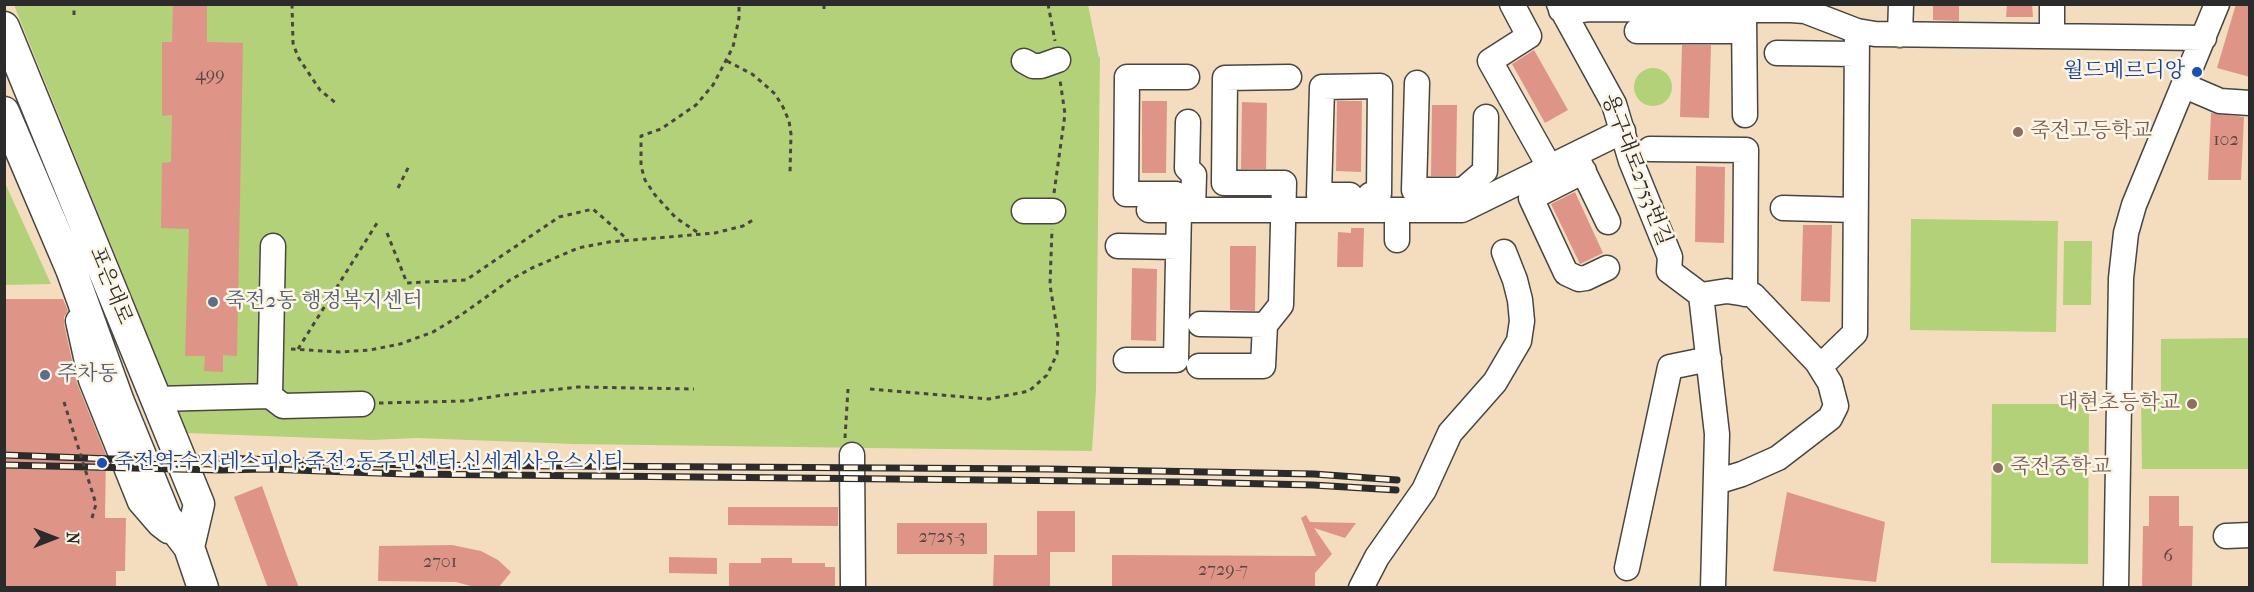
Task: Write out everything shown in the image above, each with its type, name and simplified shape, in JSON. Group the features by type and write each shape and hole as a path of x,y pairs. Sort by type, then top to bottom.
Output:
{"main road":[{"name":"포은대로","path":"4,27 199,504 189,547"},
{"name":"포은대로","path":"4,112 70,269 119,402 166,517 189,547 203,588"}],"street":[{"path":"1512,4 1529,36 1490,61 1549,166"},
{"path":"1900,35 1901,4"},
{"path":"2052,4 2052,35"},
{"path":"2116,588 2121,278 2126,233 2134,205 2217,4"},
{"path":"1560,7 1565,13 1602,7 1714,7 1744,20"},
{"name":"용구대로2753번길","path":"1560,7 1614,104 1631,161 1670,256 1669,271 1701,295"},
{"path":"1637,31 1744,20 1804,11 1857,31 1875,34 2204,38"},
{"path":"1744,20 1745,115"},
{"path":"1827,360 1855,333 1857,31"},
{"path":"1777,53 1856,54"},
{"path":"1024,61 1033,66 1041,66 1058,60"},
{"path":"1187,76 1127,77 1126,194 1188,205 1283,211 1370,202 1379,194 1380,86 1322,87 1319,195 1370,202 1397,210 1462,210 1485,171 1486,117"},
{"path":"1198,366 1263,366 1265,325 1281,305 1284,183 1224,183 1225,78 1289,77"},
{"path":"1417,83 1414,190 1467,198 1549,166 1579,162"},
{"path":"2185,86 2220,101 2250,103"},
{"path":"1126,360 1176,360 1178,247 1194,175 1187,168 1188,122"},
{"path":"1607,267 1586,278 1579,279 1566,273 1531,198 1623,131"},
{"path":"1650,149 1746,150 1745,294"},
{"path":"1579,162 1608,222"},
{"path":"1149,210 1188,205"},
{"path":"1783,208 1856,210"},
{"path":"1397,210 1397,240"},
{"path":"1024,212 1053,212"},
{"path":"270,396 273,246"},
{"path":"1118,246 1178,247"},
{"path":"1361,588 1377,557 1424,490 1450,433 1495,382 1519,341 1522,321 1520,300 1504,252"},
{"path":"1713,588 1717,434 1701,295 1727,291 1753,295 1817,362 1830,383 1836,406 1830,418 1778,458 1743,474 1716,482"},
{"path":"1200,324 1265,325"},
{"path":"1627,568 1670,367 1709,359"},
{"path":"156,399 270,396 283,406 362,404"},
{"path":"848,448 853,588"}],"path":[{"path":"74,4 74,15"},
{"path":"292,4 292,44 298,57 321,90 337,104"},
{"path":"699,234 676,218 645,180 641,166 641,136 661,129 696,105 713,85 727,61 736,35 739,4"},
{"path":"870,389 989,399 1029,391 1047,375 1057,354 1058,335 1050,285 1056,172 1065,114 1048,4"},
{"path":"727,61 752,74 776,94 789,121 790,173"},
{"path":"398,189 410,166"},
{"path":"387,233 407,283 466,280 559,217 593,209 627,240"},
{"path":"289,349 340,352 370,350 400,344 433,332 532,267 578,248 627,240 715,232 743,226 753,220"},
{"path":"298,349 378,223"},
{"path":"362,404 465,401 578,387 694,389"},
{"path":"848,389 848,448"},
{"path":"64,402 96,504 92,518"}],"green space":[{"path":"14,5 1088,5 1099,58 1100,56 1096,390 1092,451 574,444 417,438 371,440 187,433"},
{"path":"1653,68 1666,74 1672,87 1666,100 1653,106 1640,100 1634,87 1640,74"},
{"path":"5,183 51,284 5,285"},
{"path":"1911,219 2058,221 2056,332 1910,330"},
{"path":"2064,241 2092,241 2091,305 2063,305"},
{"path":"2249,338 2249,469 2142,469 2141,398 2161,396 2161,339"},
{"path":"1992,404 2089,404 2088,564 1991,563"}],"building":[{"path":"173,4 207,4 207,42 243,43 237,356 223,355 223,372 204,371 205,356 185,356 189,229 161,228 162,163 171,162 172,115 162,116 162,42 172,42"},
{"path":"1933,4 1959,4 1959,21 1933,20"},
{"path":"2007,4 2032,4 2033,17 2006,17"},
{"path":"2236,4 2250,4 2250,77 2217,68"},
{"path":"1682,45 1711,45 1709,118 1680,117"},
{"path":"1534,50 1568,110 1545,123 1512,64"},
{"path":"1142,101 1167,101 1166,173 1142,173"},
{"path":"1337,101 1362,101 1361,172 1336,171"},
{"path":"1242,102 1267,103 1266,169 1241,169"},
{"path":"1432,105 1457,105 1456,176 1431,176"},
{"path":"2211,113 2244,117 2241,180 2208,180"},
{"path":"1696,166 1725,167 1724,243 1695,242"},
{"path":"1575,192 1603,253 1580,264 1551,204"},
{"path":"1803,225 1832,225 1830,302 1801,301"},
{"path":"1351,228 1364,228 1363,267 1337,267 1338,232 1351,233"},
{"path":"1230,246 1256,246 1255,311 1230,310"},
{"path":"1132,268 1157,269 1156,341 1131,340"},
{"path":"4,299 63,299 68,311 64,317 64,324 77,383 106,455 105,518 126,518 125,571 116,571 116,588 4,588"},
{"path":"262,486 299,588 268,588 234,497"},
{"path":"1787,492 1885,522 1876,582 1773,571"},
{"path":"2149,496 2179,496 2179,526 2193,526 2192,588 2142,588 2143,526 2149,526"},
{"path":"728,507 838,507 838,526 728,525"},
{"path":"1037,511 1075,511 1075,552 1050,552 1050,588 993,588 994,555 1037,555"},
{"path":"1306,515 1310,522 1356,523 1345,538 1314,528 1332,554 1315,573 1315,588 1112,588 1112,555 1316,556 1301,518"},
{"path":"897,523 987,523 987,554 897,554"},
{"path":"452,545 481,551 498,560 511,572 498,588 478,588 456,582 378,581 379,546"},
{"path":"669,557 717,558 717,574 669,573"},
{"path":"761,558 792,558 792,563 825,563 825,567 835,567 835,588 734,588 734,586 729,586 729,563 761,563"}],"railway":[{"path":"4,455 112,459 222,458 407,465 1047,469 1314,474 1397,480"},
{"path":"4,465 266,469 406,474 1183,482 1313,485 1396,490"}],"place":[{"name":"월드메르디앙","path":"2197,72"},
{"name":"죽전고등학교","path":"2018,132"},
{"name":"죽전2동 행정복지센터","path":"213,302"},
{"name":"주차동","path":"45,375"},
{"name":"대현초등학교","path":"2192,404"},
{"name":"죽전역.수지레스피아.죽전2동주민센터.신세계사우스시티","path":"102,463"},
{"name":"죽전중학교","path":"1998,468"}]}
